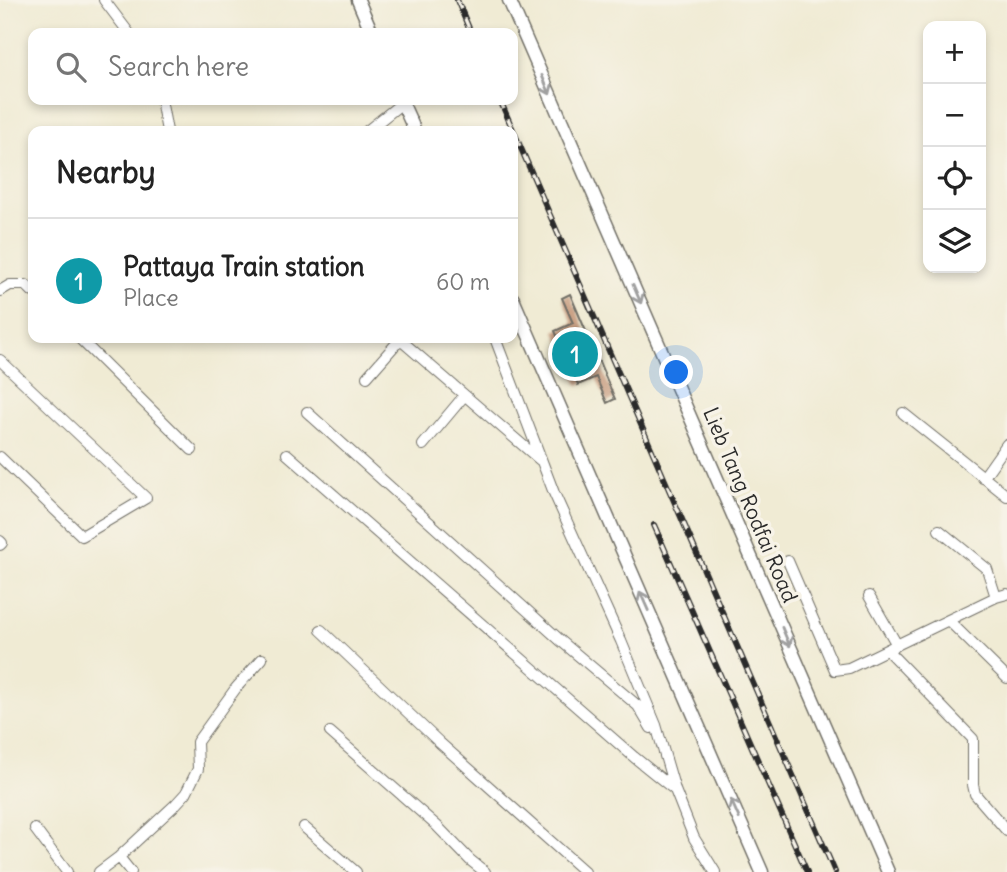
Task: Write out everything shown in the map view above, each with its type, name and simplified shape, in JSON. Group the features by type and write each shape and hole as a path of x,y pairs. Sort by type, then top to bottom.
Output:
{"street":[{"path":"104,0 124,28"},
{"path":"358,0 370,28"},
{"name":"Lieb Tang Rodfai Road","path":"509,0 888,872"},
{"path":"162,105 166,126"},
{"path":"373,126 397,105"},
{"path":"404,105 413,126"},
{"path":"0,291 10,285 28,287"},
{"path":"518,311 762,872"},
{"path":"84,343 192,450"},
{"path":"367,377 398,343"},
{"path":"405,343 543,463"},
{"path":"497,343 554,493 621,640 656,725 675,790 694,838 711,870"},
{"path":"0,360 146,498 82,536 0,457"},
{"path":"423,445 464,396"},
{"path":"307,412 561,641 638,706 649,721 671,777"},
{"path":"904,413 1007,496"},
{"path":"983,478 1007,444"},
{"path":"287,454 675,790"},
{"path":"939,530 987,569 996,597"},
{"path":"788,561 835,670 849,668 1007,594"},
{"path":"869,597 892,647 973,739 975,794 1007,831"},
{"path":"948,620 1007,678"},
{"path":"321,630 440,743 585,872"},
{"path":"99,872 119,857 186,793 198,769 197,742 236,688 262,659"},
{"path":"330,733 437,826 485,872"},
{"path":"304,827 356,872"},
{"path":"34,829 66,872"},
{"path":"119,857 131,872"}],"building":[{"path":"570,294 615,399 607,403 596,377 578,385 555,331 573,323 562,298"}],"railway":[{"path":"457,0 469,28"},
{"path":"502,105 511,126"},
{"path":"518,141 835,872"},
{"path":"654,525 807,872"}],"place":[{"name":"Pattaya Train station","path":"575,354"}]}
